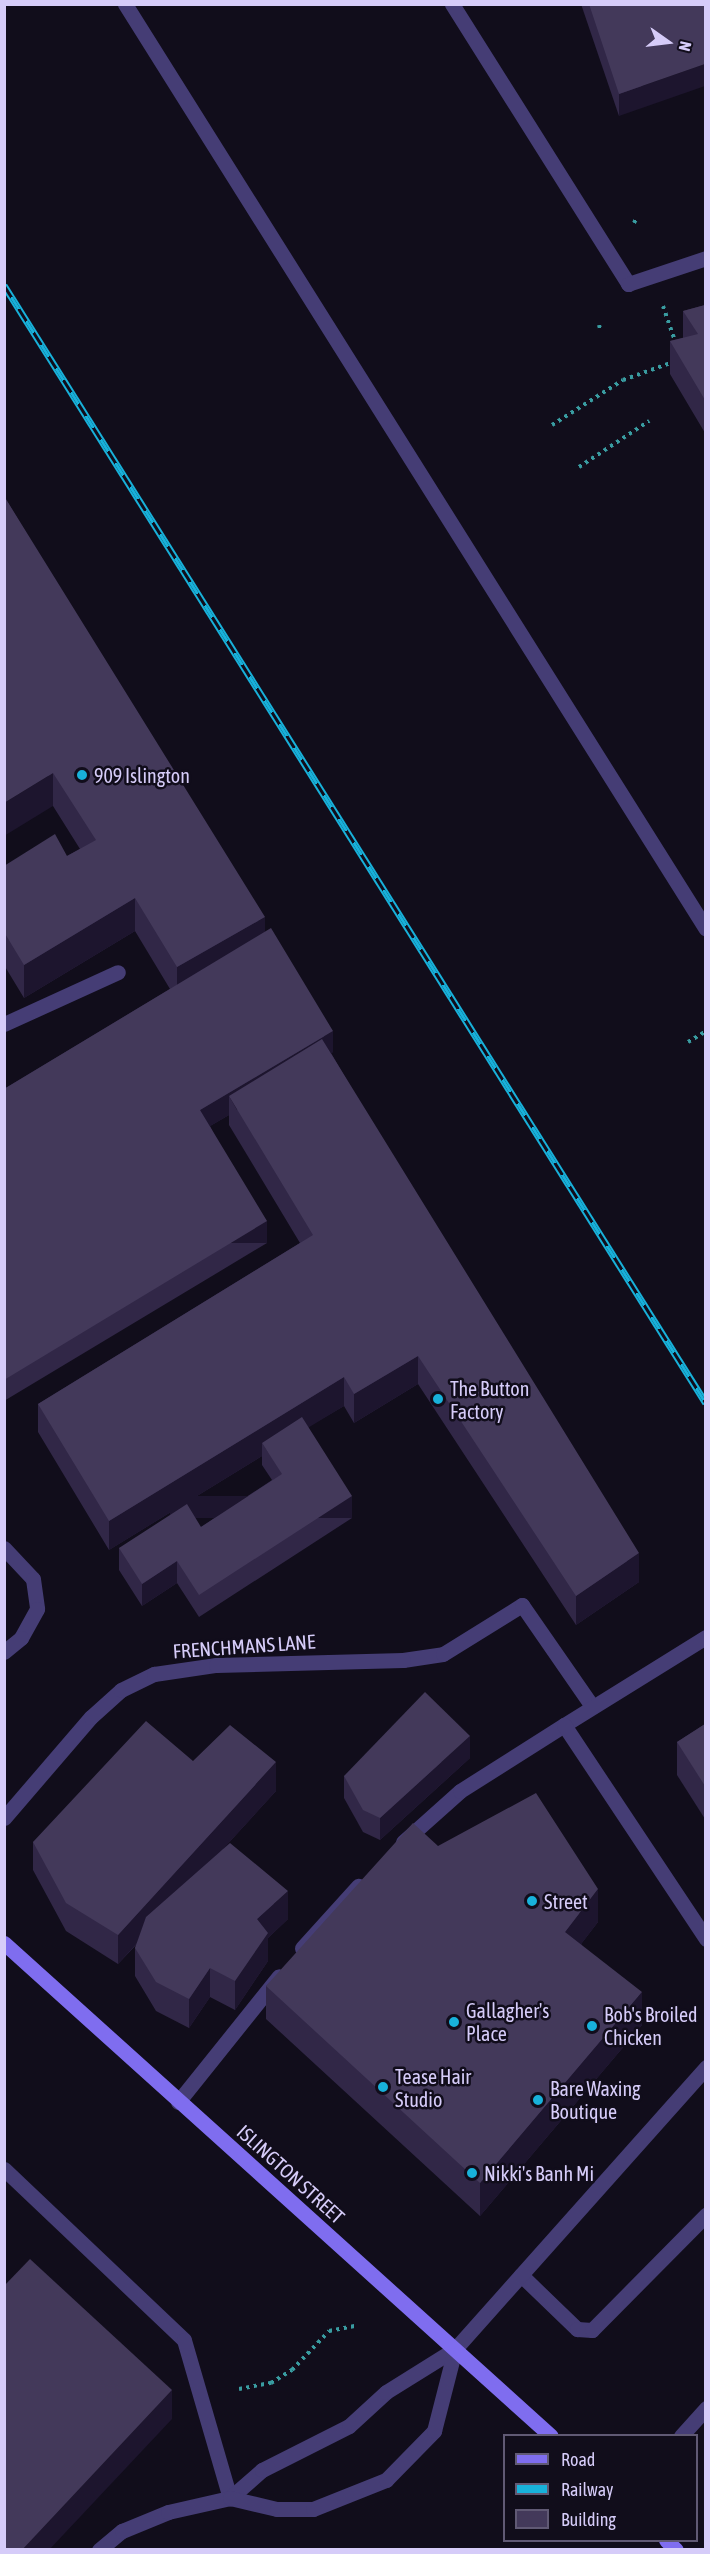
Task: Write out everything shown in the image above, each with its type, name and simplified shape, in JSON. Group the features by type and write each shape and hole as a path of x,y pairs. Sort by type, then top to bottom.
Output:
{"street":[{"path":"125,4 705,929"},
{"path":"452,4 628,284 705,258"},
{"path":"4,1024 118,972"},
{"path":"4,1548 33,1578 37,1609 21,1638 4,1652"},
{"name":"FRENCHMANS LANE","path":"4,1818 91,1717 121,1690 154,1674 216,1665 404,1660 442,1654 522,1605 592,1706"},
{"path":"391,1854 459,1791 705,1637"},
{"path":"564,1725 705,1939"},
{"path":"178,2102 327,1917 367,1877"},
{"name":"ISLINGTON STREET","path":"4,1943 549,2434"},
{"path":"230,2498 262,2470 349,2426 386,2392 455,2349 705,2067"},
{"path":"4,2169 184,2340 230,2498"},
{"path":"521,2275 577,2329 592,2330 705,2215"},
{"path":"99,2550 154,2516 230,2498 277,2509 313,2510 386,2480 434,2432 455,2349"},
{"path":"683,2434 705,2408"}],"path":[{"path":"661,303 678,349"},
{"path":"599,325 601,332"},
{"path":"552,425 623,380 682,359"},
{"path":"579,467 649,421"},
{"path":"688,1042 705,1031"},
{"path":"239,2389 271,2383 292,2370 329,2331 355,2326"}],"building":[{"path":"589,4 705,4 705,64 619,94"},
{"path":"705,305 705,400 670,341 698,334 683,311"},
{"name":"909 Islington","path":"4,496 265,917 177,967 135,898 24,965 4,932 4,866 55,834 67,856 96,840 53,773 4,803"},
{"path":"271,928 333,1031 200,1110 267,1221 4,1380 4,1089"},
{"path":"322,1039 639,1553 576,1596 418,1356 354,1394 344,1377 109,1521 38,1404 313,1235 229,1096"},
{"path":"302,1417 352,1496 199,1595 177,1561 142,1584 119,1548 187,1504 201,1527 282,1474 262,1443"},
{"path":"425,1692 470,1736 380,1818 363,1810 344,1776"},
{"path":"146,1721 193,1761 230,1725 276,1762 118,1935 66,1903 33,1842"},
{"path":"705,1724 705,1786 677,1742"},
{"name":"Gallagher's Place","path":"536,1793 598,1889 565,1932 642,1992 480,2183 266,1986 413,1823 438,1846"},
{"path":"230,1843 288,1891 257,1919 268,1933 235,1981 210,1968 189,1999 156,1982 135,1948 146,1917"},
{"path":"30,2259 172,2390 22,2550 4,2550 4,2286"}],"railway":[{"path":"4,285 706,1403"}],"place":[{"name":"909 Islington","path":"82,775"},
{"name":"The Button Factory","path":"438,1399"},
{"name":"Street","path":"532,1901"},
{"name":"Gallagher's Place","path":"454,2022"},
{"name":"Bob's Broiled Chicken","path":"592,2026"},
{"name":"Tease Hair Studio","path":"383,2087"},
{"name":"Bare Waxing Boutique","path":"538,2100"},
{"name":"Nikki's Banh Mi","path":"472,2173"}]}
